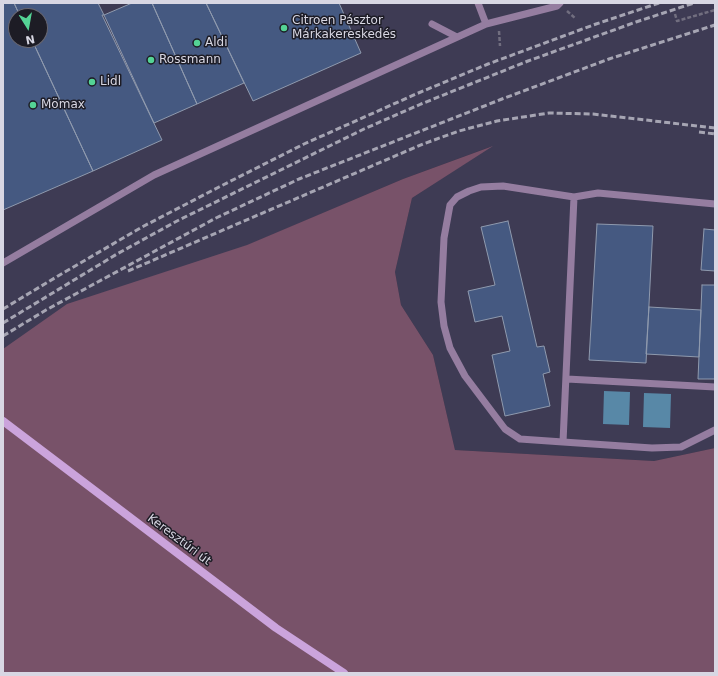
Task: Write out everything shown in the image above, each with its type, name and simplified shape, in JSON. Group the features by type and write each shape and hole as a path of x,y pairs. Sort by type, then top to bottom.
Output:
{"main road":[{"name":"Keresztúri út","path":"5,422 276,628 344,673"}],"lane":[{"path":"478,3 486,24"},
{"path":"3,263 154,175 486,24 557,6 560,3"},
{"path":"432,24 457,38"},
{"path":"715,204 598,193 574,197 503,186 481,187 469,191 457,197 450,204 444,238 441,302 444,326 450,348 465,376 505,429 520,439 652,448 681,447 715,430"},
{"path":"563,442 574,197"},
{"path":"567,379 715,387"}],"path":[{"path":"675,14 677,21 715,10"}],"shaded area":[{"path":"3,3 715,3 715,448 654,461 455,450 433,355 401,305 395,272 412,198 490,147 403,179 3,349"},
{"path":"493,146 412,198 395,272 401,305 433,355 455,450 654,461 715,448 715,673 3,673 3,349 67,304 247,245 403,179"}],"water":[{"path":"604,391 630,392 629,425 603,424"},
{"path":"644,393 671,394 670,428 643,427"}],"building":[{"name":"Mömax","path":"3,3 14,3 16,8 8,8 8,48 36,48 93,171 3,210"},
{"name":"Lidl","path":"14,3 98,3 104,15 102,15 162,140 93,171 36,48 48,48 48,8 16,8"},
{"name":"Rossmann","path":"132,3 152,3 197,104 154,123 104,15"},
{"name":"Aldi","path":"152,3 206,3 244,83 197,104"},
{"name":"Citroen Pásztor Márkakereskedés","path":"206,3 339,3 361,53 253,101"},
{"path":"508,221 537,347 544,346 550,372 543,374 550,406 505,416 492,355 510,351 502,316 475,322 468,291 495,285 481,227"},
{"path":"597,224 653,226 646,363 589,360"},
{"path":"704,229 715,230 715,271 701,270"},
{"path":"702,285 715,285 715,379 698,379"},
{"path":"649,307 701,310 699,357 646,354"}],"railway":[{"path":"3,309 142,227 304,144 488,64 596,24 659,3"},
{"path":"3,323 117,254 177,221 364,129 421,104 528,61 694,3"},
{"path":"3,336 46,310 216,218 299,179 502,99 609,59 715,25"},
{"path":"128,271 423,144 459,131 497,121 549,113 593,114 715,128"},
{"path":"699,132 715,134"}],"place":[{"name":"Citroen Pásztor Márkakereskedés","path":"284,28"},
{"name":"Aldi","path":"197,43"},
{"name":"Rossmann","path":"151,60"},
{"name":"Lidl","path":"92,82"},
{"name":"Mömax","path":"33,105"}]}
